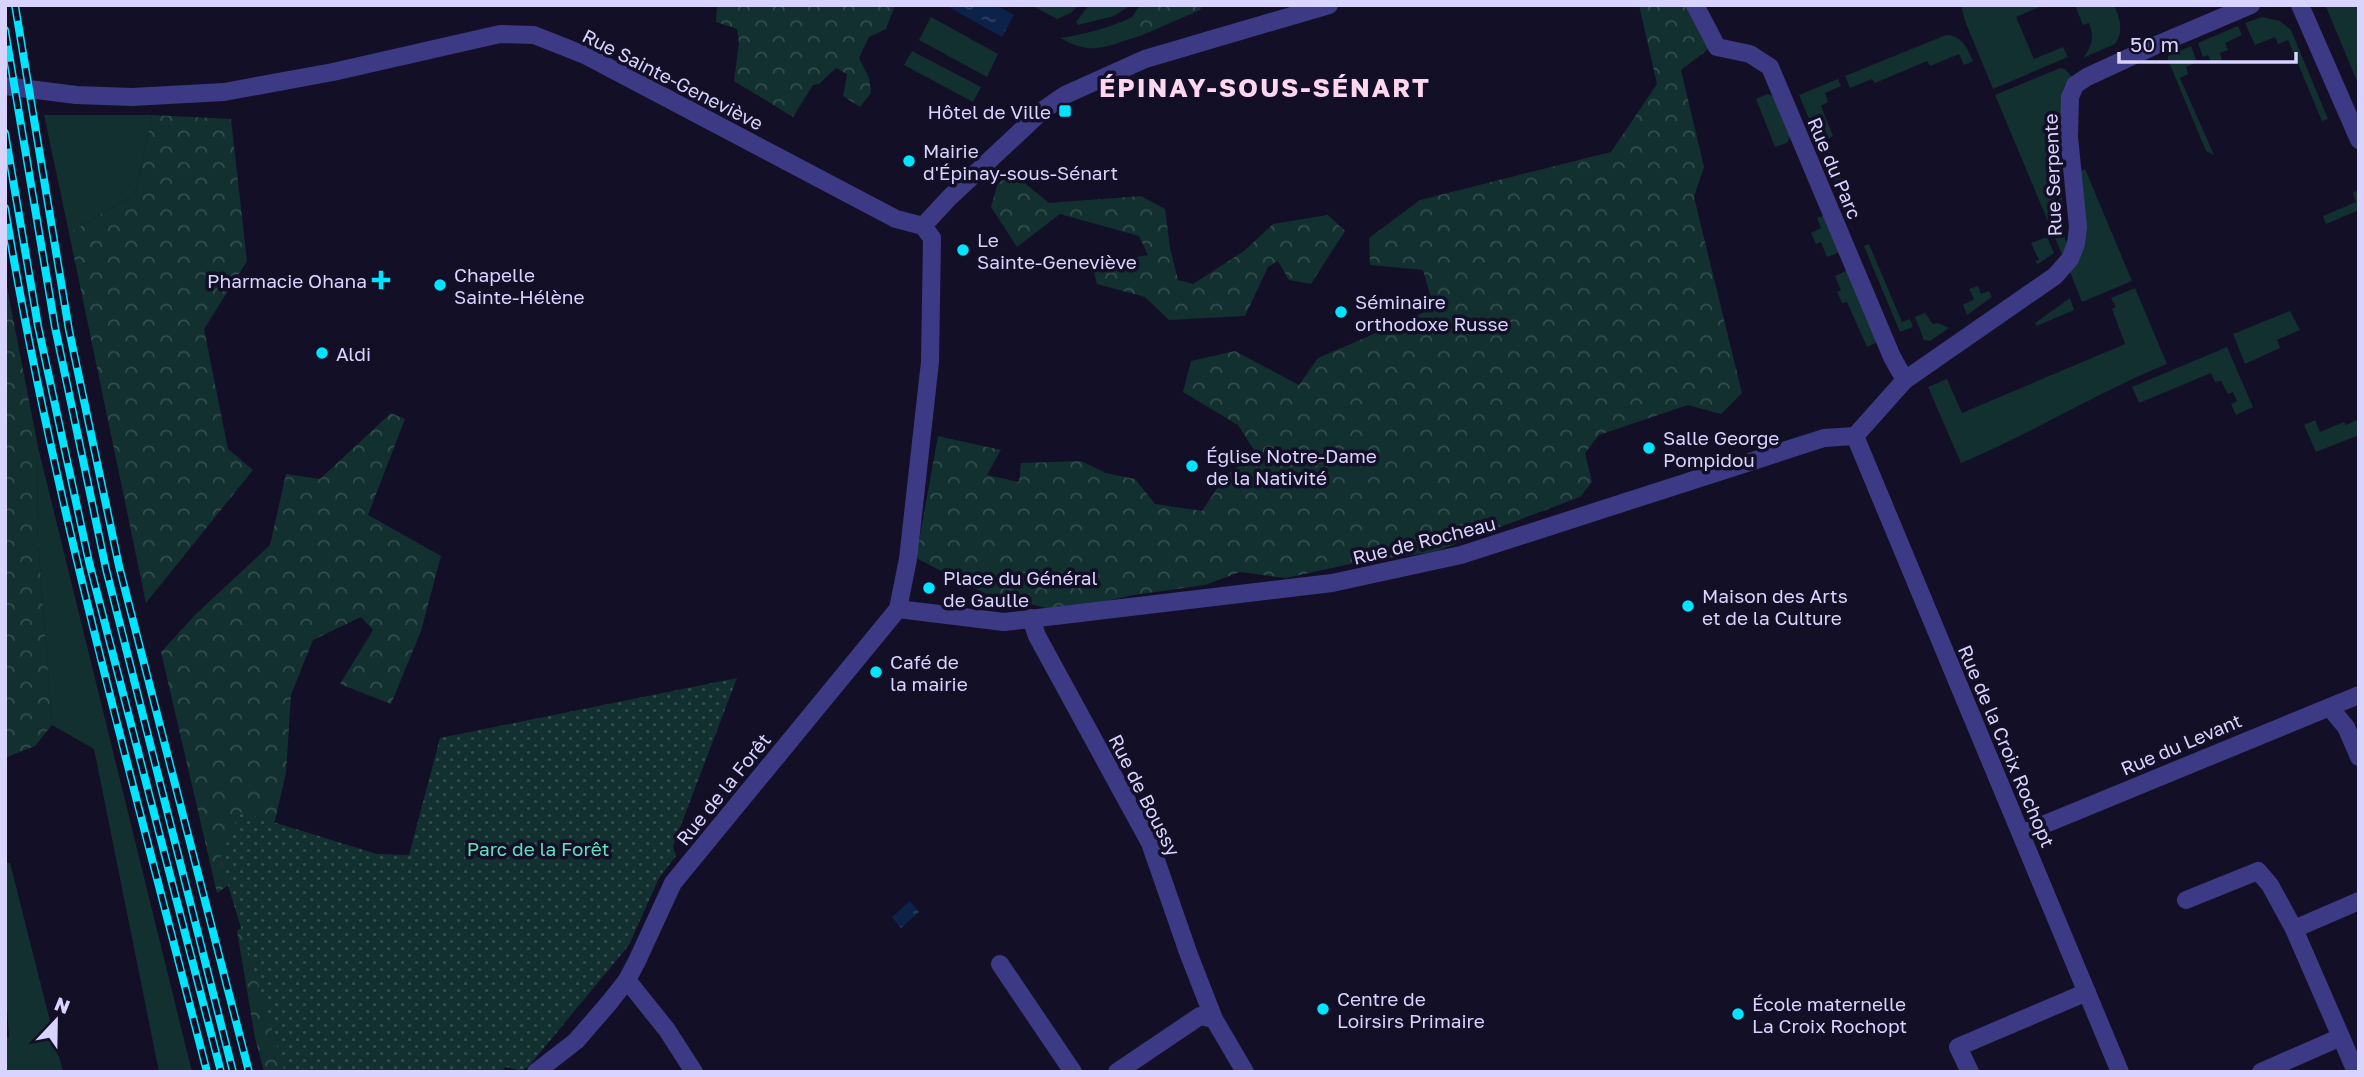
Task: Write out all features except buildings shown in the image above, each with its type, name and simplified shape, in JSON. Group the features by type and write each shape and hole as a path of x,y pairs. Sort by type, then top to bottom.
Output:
{"street":[{"path":"898,609 908,559 930,362 932,238 923,226 948,198 1042,111 1065,95 1145,60 1329,5"},
{"name":"Rue du Parc","path":"1695,5 1717,47 1750,54 1770,67 1892,357 1912,376"},
{"name":"Rue Serpente","path":"1855,436 1912,376 2055,276 2070,259 2076,244 2078,227 2069,137 2070,97 2075,85 2154,46 2251,5"},
{"path":"2300,5 2359,140"},
{"name":"Rue Sainte-Geneviève","path":"5,86 132,97 224,92 332,72 500,34 534,35 587,56 896,219 923,226"},
{"name":"Rue de Rocheau","path":"898,609 1004,622 1332,583 1461,555 1824,438 1855,436"},
{"name":"Rue de la Croix Rochopt","path":"1855,436 2120,1072"},
{"name":"Rue de la Forêt","path":"536,1072 576,1041 627,980 673,883 898,609"},
{"name":"Rue de Boussy","path":"1031,618 1037,636 1150,843 1214,1019 1245,1072"},
{"name":"Rue du Levant","path":"2021,834 2359,695"},
{"path":"2330,708 2346,727 2359,757"},
{"path":"2186,900 2258,871 2270,885 2294,929 2356,1072"},
{"path":"2294,929 2359,901"},
{"path":"1000,964 1073,1072"},
{"path":"627,980 667,1030 694,1072"},
{"path":"1970,1072 1958,1047 2087,992"},
{"path":"1117,1072 1200,1016 1214,1019"},
{"path":"2260,1072 2341,1037"}],"green space":[{"path":"717,5 895,5 886,29 869,37 859,58 869,78 871,93 860,107 843,96 847,74 836,68 819,84 813,85 793,117 734,81 739,43 737,29 716,22"},
{"path":"1031,5 1079,5 1071,13 1057,19"},
{"path":"1089,5 1131,5 1114,16 1078,25 1076,22"},
{"path":"1140,5 1202,5 1200,10 1140,36 1132,17"},
{"path":"1639,5 1689,5 1711,47 1681,70 1704,167 1694,197 1742,393 1721,414 1688,405 1599,435 1585,453 1592,482 1580,497 1434,552 1364,561 1286,578 1240,572 1205,585 1134,595 1059,611 1026,603 1017,610 916,558 938,436 1001,450 987,475 1019,482 1021,463 1081,461 1106,473 1135,479 1155,504 1202,511 1226,475 1256,453 1238,425 1183,392 1191,361 1235,351 1299,385 1318,358 1434,308 1423,270 1370,265 1369,238 1420,200 1611,152 1657,84"},
{"path":"1961,5 2044,5 2016,17 2034,59 2063,47 2068,57 1993,89"},
{"path":"2075,5 2114,5 2120,25 2115,44 2083,58 2091,45 2092,33 2089,23 2083,25"},
{"path":"2325,5 2359,5 2359,86 2327,9"},
{"path":"931,17 998,54 987,77 919,40"},
{"path":"1132,17 1140,36 1108,46 1082,47 1060,38 1097,30"},
{"path":"2262,17 2280,21 2291,30 2328,119 2322,121 2288,40 2278,44 2275,37 2255,45 2245,23"},
{"path":"2238,26 2242,35 2225,43 2228,50 2220,53 2222,60 2212,64 2208,55 2203,57 2198,43"},
{"path":"1946,35 1960,40 1973,61 1964,65 1959,54 1930,66 1927,61 1875,83 1872,79 1850,88 1845,76"},
{"path":"2191,46 2197,62 2186,67 2188,74 2180,78 2214,155 2206,151 2168,60 2168,56"},
{"path":"912,51 981,87 973,102 904,65"},
{"path":"2060,68 2065,69 2072,77 2063,89 2063,113 2056,114 2065,240 2071,243 2063,257 1995,95"},
{"path":"1838,79 1841,86 1825,93 1828,102 1821,106 1833,136 1825,140 1848,194 1842,197 1799,95"},
{"path":"1767,94 1773,96 1791,135 1787,143 1775,147 1756,99"},
{"path":"44,115 152,115 135,194 69,233"},
{"path":"152,115 231,119 247,261 204,329 228,449 253,470 146,603 69,233 135,194"},
{"path":"2085,169 2132,281 2082,302 2070,272 2079,172"},
{"path":"1014,174 1049,203 1141,196 1165,209 1170,248 1178,280 1193,284 1244,251 1273,224 1328,215 1345,231 1311,284 1289,280 1278,261 1268,267 1245,316 1169,320 1145,297 1097,284 1092,265 1148,255 1139,236 1060,214 1017,247 991,207 998,183"},
{"path":"2358,190 2359,210 2326,224 2323,216 2356,202 2353,193"},
{"path":"1825,215 1840,252 1827,257 1821,242 1816,244 1811,233 1821,228 1817,218"},
{"path":"2047,237 2054,253 2038,264 2035,261 2039,260 2031,243"},
{"path":"1869,244 1902,322 1910,319 1913,327 1900,332 1864,246"},
{"path":"1848,270 1878,342 1867,347 1847,302 1842,303 1837,292 1841,290 1835,276"},
{"path":"5,277 38,447 37,527 52,725 35,746 5,758"},
{"path":"1978,286 1981,294 1989,291 1992,297 1967,315 1963,305 1974,299 1969,289"},
{"path":"2135,288 2167,364 1961,463 1928,387 1947,379 1962,413 2125,344 2112,309 2116,307 2111,298"},
{"path":"2070,298 2074,310 2037,326 2035,323"},
{"path":"2290,311 2300,330 2277,340 2280,348 2245,364 2233,334"},
{"path":"1925,313 1933,324 1938,323 1949,328 1930,341 1924,340 1915,317"},
{"path":"2227,347 2253,407 2236,415 2231,404 2237,401 2233,392 2228,394 2221,381 2215,382 2211,373 2139,403 2132,387"},
{"path":"391,413 405,419 368,515 441,556 421,631 391,704 340,684 373,630 361,617 313,640 291,695 286,773 266,859 217,893 161,652 196,614 270,545 286,474 320,479"},
{"path":"2359,419 2359,435 2316,452 2304,425 2315,420 2320,432"},
{"path":"38,447 192,1072 159,1072 94,749 52,725 37,527"},
{"name":"Parc de la Forêt","path":"737,678 673,846 676,856 659,878 629,945 529,1066 522,1071 506,1067 500,1072 285,1072 220,859 240,812 377,854 409,855 440,738"},
{"path":"5,863 10,863 63,1072 5,1072 5,1038 9,1037 5,979"},
{"path":"267,912 321,1072 264,1072 255,1038 237,931"}],"water":[{"path":"945,5 996,5 1014,15 1002,37"},
{"path":"910,901 919,912 901,928 892,917"}],"railway":[{"path":"15,5 69,330 119,566 249,1072"},
{"path":"5,30 55,327 106,569 233,1072"},
{"path":"5,133 38,326 89,562 221,1072"},
{"path":"5,208 24,317 71,534 207,1072"}],"place":[{"name":"Hôtel de Ville","path":"1065,111"},
{"name":"Mairie d'Épinay-sous-Sénart","path":"909,161"},
{"name":"Le Sainte-Geneviève","path":"963,250"},
{"name":"Pharmacie Ohana","path":"381,280"},
{"name":"Chapelle Sainte-Hélène","path":"440,285"},
{"name":"Séminaire orthodoxe Russe","path":"1341,312"},
{"name":"Aldi","path":"322,353"},
{"name":"Salle George Pompidou","path":"1649,448"},
{"name":"Église Notre-Dame de la Nativité","path":"1192,466"},
{"name":"Place du Général de Gaulle","path":"929,588"},
{"name":"Maison des Arts et de la Culture","path":"1688,606"},
{"name":"Café de la mairie","path":"876,672"},
{"name":"Centre de Loirsirs Primaire","path":"1323,1009"},
{"name":"École maternelle La Croix Rochopt","path":"1738,1014"}],"district":[{"name":"ÉPINAY-SOUS-SÉNART","path":"1265,87"}]}
